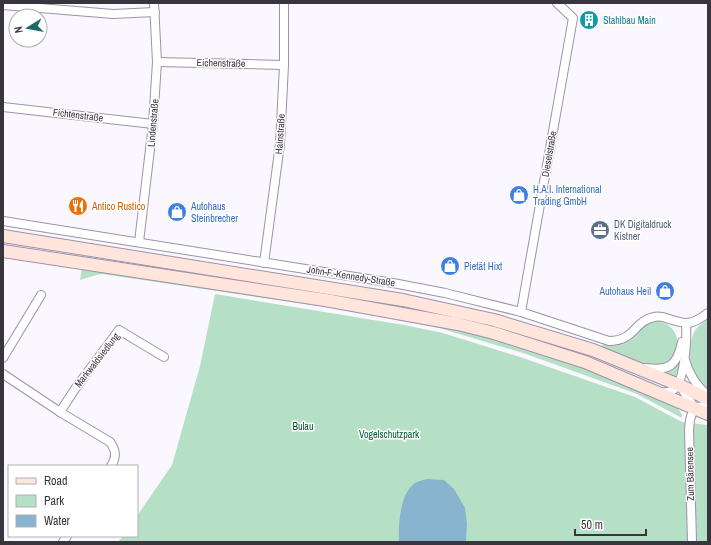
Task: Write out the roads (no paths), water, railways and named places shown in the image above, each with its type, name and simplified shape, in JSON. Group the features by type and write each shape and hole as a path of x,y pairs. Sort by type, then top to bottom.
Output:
{"main road":[{"path":"3,236 403,300 494,320 592,350 679,385 708,399"},
{"path":"3,251 326,300 458,324 508,337 585,362 708,414"}],"street":[{"name":"Lindenstraße","path":"139,242 153,124 157,62 154,3"},
{"name":"Hainstraße","path":"264,263 279,154 284,65 284,3"},
{"name":"Dieselstraße","path":"521,312 573,18 557,3"},
{"path":"3,5 113,14 155,12"},
{"name":"Eichenstraße","path":"157,62 284,65"},
{"name":"Fichtenstraße","path":"3,106 153,124"},
{"name":"John-F.-Kennedy-Straße","path":"3,221 400,284 445,293 521,312 609,341 624,339 642,322 652,317 662,317 686,324"},
{"path":"3,358 41,295"},
{"path":"686,324 694,323 708,313"},
{"path":"636,367 658,369 671,366 680,353 686,324"},
{"path":"661,393 673,390 679,385 685,358 687,340 686,324"},
{"name":"Markwaldsiedlung","path":"60,412 75,388 119,330 164,357"},
{"path":"685,358 688,371 692,379 708,396"},
{"path":"3,374 60,412 110,442 115,449 115,460 112,465"},
{"path":"679,385 694,407 708,406"},
{"name":"Zum Bärensee","path":"692,542 689,430 694,407"}],"water":[{"path":"427,479 444,480 454,489 465,508 467,524 466,542 399,542 401,510 406,494 415,483"}],"place":[{"name":"Stahlbau Main","path":"589,20"},
{"name":"H.A.I. International Trading GmbH","path":"519,195"},
{"name":"Antico Rustico","path":"78,206"},
{"name":"Autohaus Steinbrecher","path":"177,212"},
{"name":"DK Digitaldruck Kistner","path":"600,230"},
{"name":"Pietät Hixt","path":"450,266"},
{"name":"Autohaus Heil","path":"665,291"}],"park label":[{"name":"Bulau","path":"303,426"},
{"name":"Vogelschutzpark","path":"389,434"}]}
